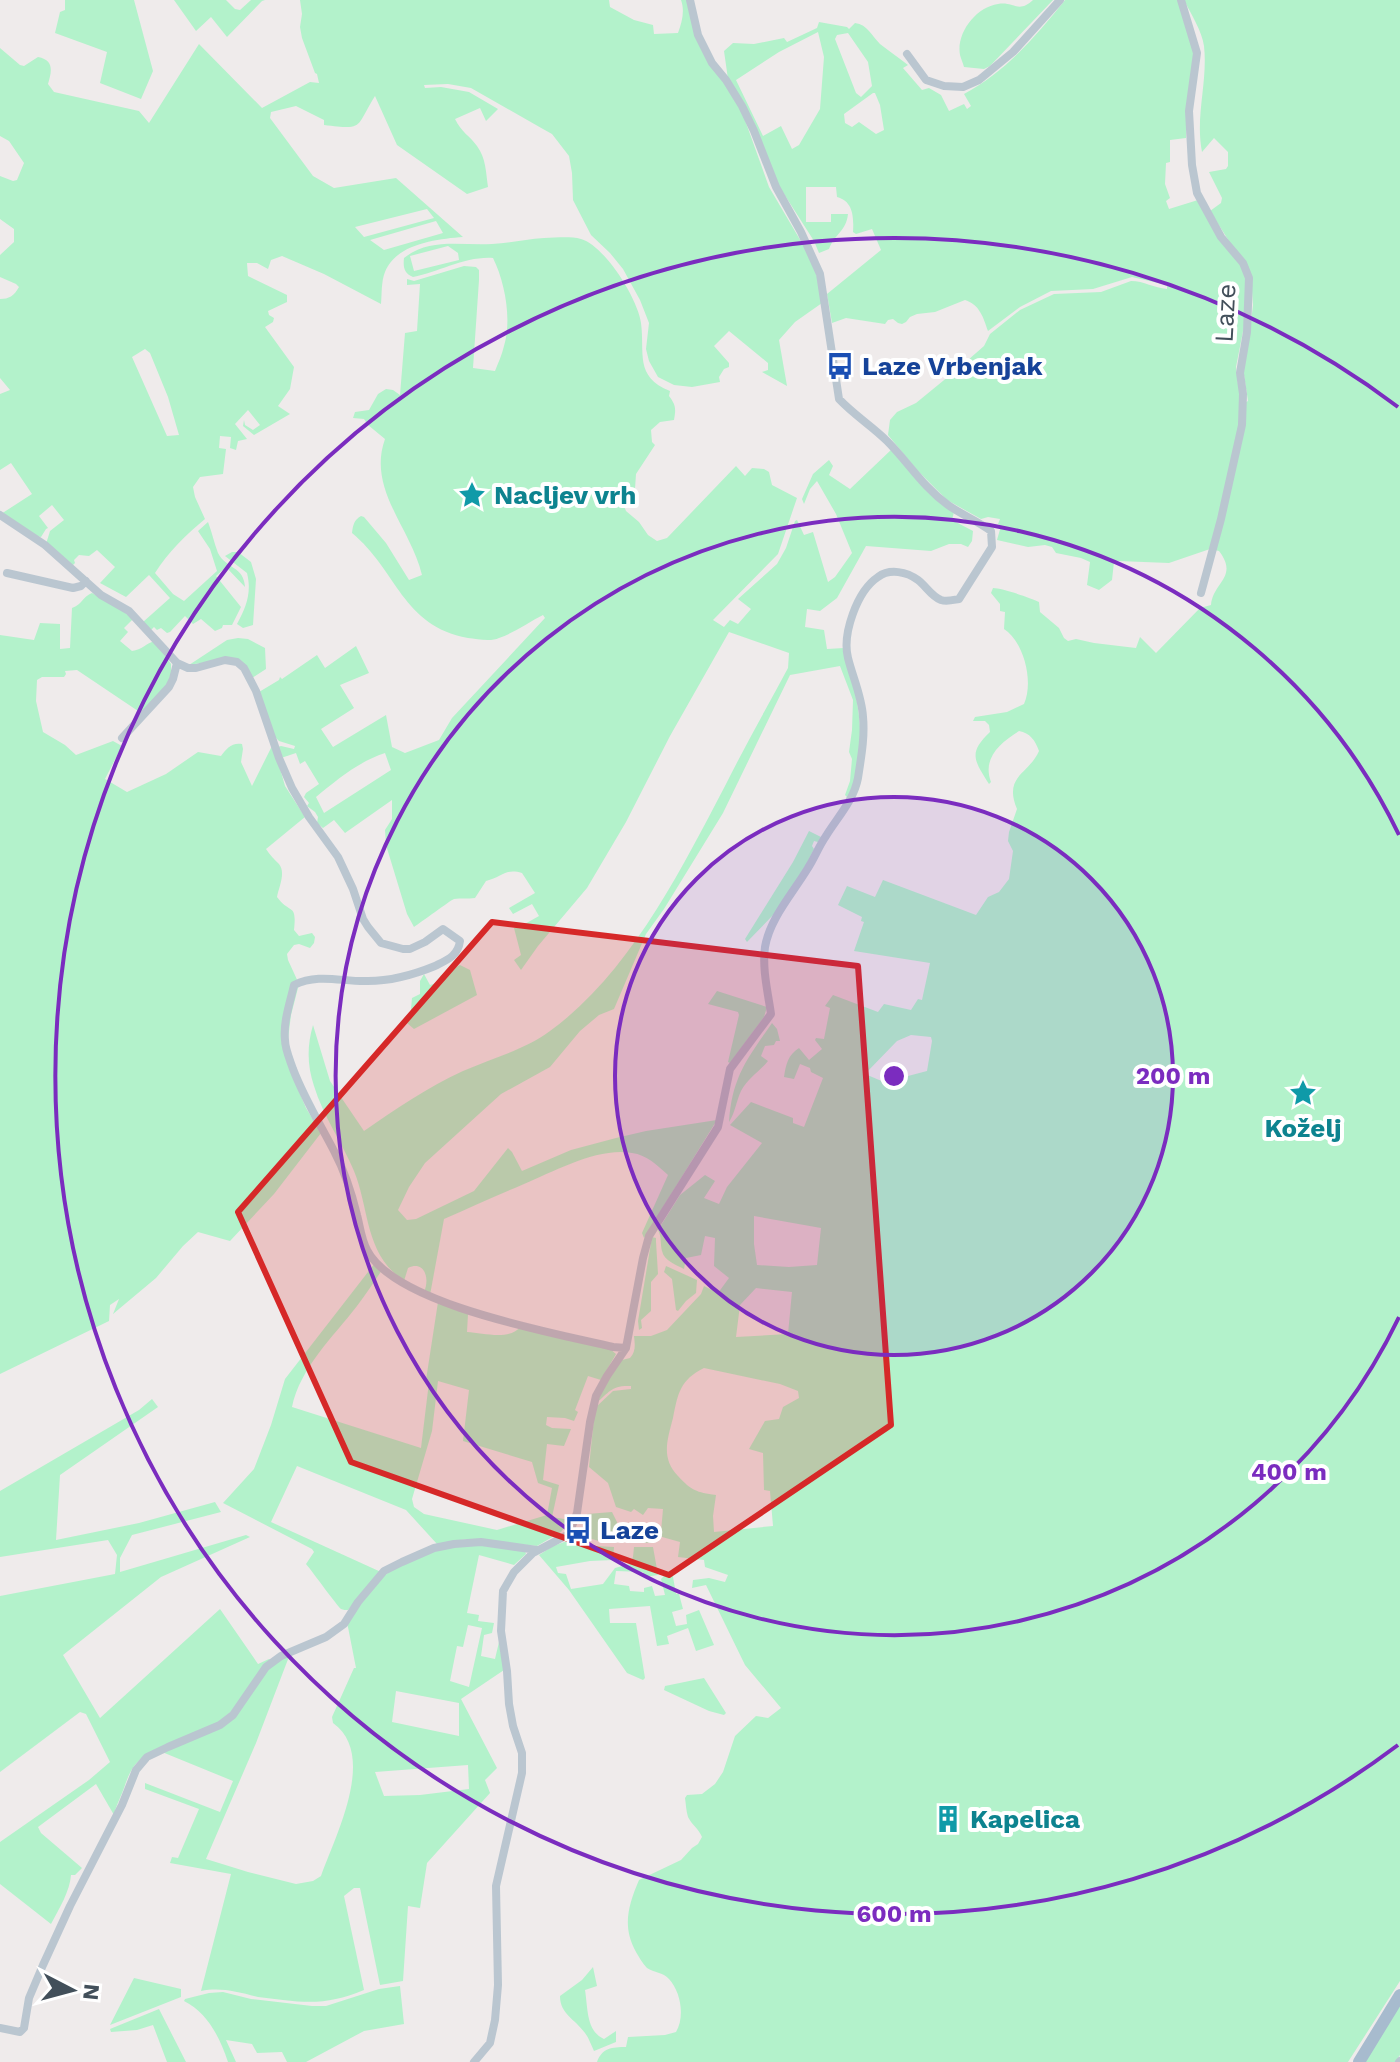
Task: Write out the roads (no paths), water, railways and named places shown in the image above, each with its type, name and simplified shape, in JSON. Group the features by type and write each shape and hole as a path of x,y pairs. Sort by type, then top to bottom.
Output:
{"main road":[{"path":"1359,2062 1400,1995"}],"street":[{"path":"474,2062 490,2043 495,2020 498,1985 496,1886 522,1773 522,1753 509,1704 501,1631 503,1591 514,1572 533,1553 569,1534 577,1513 596,1396 626,1348 649,1236 718,1127 730,1069 771,1014 765,948 772,927 858,782 863,717 847,656 848,629 859,599 878,577 890,572 903,572 918,580 939,599 959,599 992,547 991,531 949,506 925,486 884,438 849,411 839,399 820,274 776,187 742,106 712,63 698,35 690,0"},
{"path":"907,54 926,80 944,86 963,87 979,80 1013,52 1060,0"},
{"name":"Laze","path":"1181,0 1197,53 1189,111 1197,193 1221,237 1243,263 1249,278 1247,332 1240,373 1242,425 1201,593"},
{"path":"0,515 45,545 101,595 129,611 177,663 196,668 225,660 237,662 244,668 256,691 292,788 338,857 363,919 381,943 410,949 443,929 460,941 459,950 450,959 409,977 368,982 307,979 294,985 285,1025 288,1055 306,1100 336,1155 368,1253 384,1269 408,1285 462,1310 626,1348"},
{"path":"7,573 73,588 86,581"},
{"path":"122,738 169,687 177,663"},
{"path":"0,2028 20,2032 24,2028 29,1998 43,1965 122,1805 136,1770 147,1757 220,1725 233,1715 266,1667 281,1656 326,1637 344,1624 384,1571 434,1548 454,1544 481,1542 538,1550"}],"place":[{"name":"Laze Vrbenjak","path":"840,366"},
{"name":"Nacljev vrh","path":"472,495"},
{"name":"Koželj","path":"1303,1093"},
{"name":"Laze","path":"578,1530"},
{"name":"Kapelica","path":"948,1819"}]}
